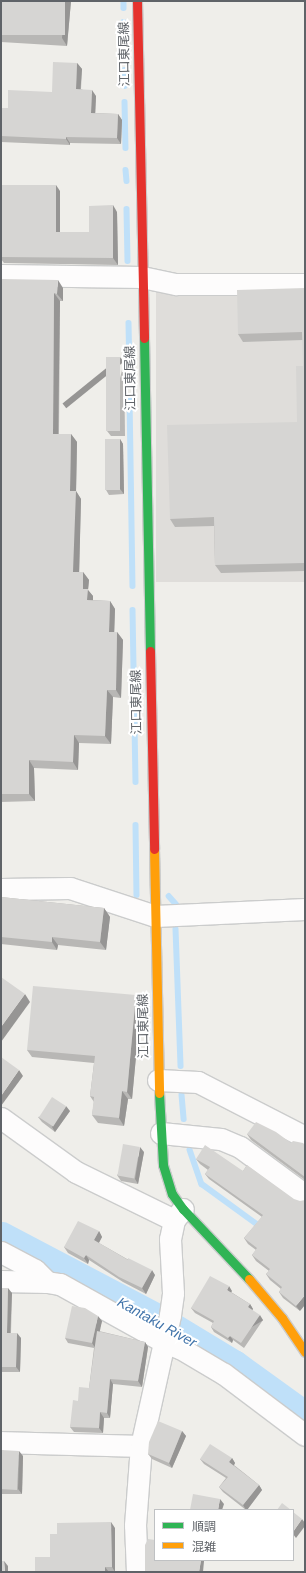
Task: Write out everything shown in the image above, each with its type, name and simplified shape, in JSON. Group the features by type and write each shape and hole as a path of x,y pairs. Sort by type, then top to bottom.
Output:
{"main road":[{"name":"江口東尾線","path":"137,1 158,1080 163,1165 179,1215 253,1283 282,1318 305,1352"}],"street":[{"path":"1,275 142,277 176,284 305,284"},
{"path":"1,889 70,888 155,916 305,909"},
{"path":"158,1080 198,1082 305,1137"},
{"path":"1,1118 76,1172 179,1215 170,1239 173,1293 170,1315 141,1446 135,1524 137,1572"},
{"path":"161,1133 221,1139 240,1147 305,1195"},
{"path":"1,1252 35,1270 47,1282"},
{"path":"1,1281 47,1282 60,1284 180,1348 224,1374 305,1435"},
{"path":"1,1442 141,1446"}],"shaded area":[{"path":"156,290 305,290 305,582 156,582"}],"building":[{"path":"1,1 65,1 65,35 1,35"},
{"path":"53,62 77,63 76,89 92,90 91,113 118,114 117,138 66,137 66,139 1,136 1,108 8,108 8,90 52,92"},
{"path":"1,185 56,185 56,232 89,232 89,206 113,205 113,258 1,257"},
{"path":"1,279 58,280 57,294 54,293 53,434 71,434 70,491 76,491 73,572 83,572 83,589 88,589 87,600 110,601 109,632 117,632 116,690 107,690 105,736 74,735 73,762 29,760 29,794 1,794"},
{"path":"305,288 305,563 215,565 214,517 170,519 167,425 297,422 296,366 303,366 302,332 238,334 237,290"},
{"path":"106,357 120,357 120,431 106,431"},
{"path":"105,439 120,439 120,490 105,490"},
{"path":"1,897 104,908 100,942 52,937 52,942 1,937"},
{"path":"1,977 25,994 1,1027"},
{"path":"33,986 136,995 127,1092 122,1091 119,1118 92,1115 94,1097 90,1096 95,1056 27,1050"},
{"path":"1,1057 19,1070 1,1096"},
{"path":"52,1097 66,1106 53,1126 39,1117"},
{"path":"256,1122 276,1132 291,1143 293,1141 303,1143 305,1145 305,1177 247,1134"},
{"path":"123,1144 140,1147 134,1178 117,1176"},
{"path":"205,1145 243,1171 247,1165 294,1199 300,1201 305,1200 305,1295 296,1306 279,1292 282,1287 266,1274 270,1269 252,1255 257,1248 244,1238 263,1215 205,1174 210,1167 196,1159"},
{"path":"78,1221 99,1231 94,1240 128,1260 128,1258 152,1270 142,1288 119,1277 86,1255 84,1258 64,1247"},
{"path":"210,1276 229,1286 227,1290 250,1304 248,1307 260,1315 241,1343 230,1336 228,1338 211,1327 214,1321 191,1308"},
{"path":"1,1288 8,1288 7,1333 17,1333 16,1367 1,1367"},
{"path":"72,1306 85,1308 98,1316 92,1343 65,1338"},
{"path":"97,1331 145,1342 138,1381 110,1379 107,1413 100,1412 99,1428 70,1427 73,1400 78,1401 79,1387 89,1388"},
{"path":"158,1421 182,1431 169,1463 148,1454 149,1442"},
{"path":"210,1444 232,1458 229,1462 259,1485 243,1505 219,1487 228,1477 200,1459"},
{"path":"1,1450 19,1451 17,1490 1,1489"},
{"path":"193,1494 220,1499 218,1509 190,1509"},
{"path":"282,1503 290,1509 278,1509"},
{"path":"294,1513 302,1519 294,1531"},
{"path":"111,1522 112,1567 105,1567 105,1572 35,1572 35,1557 50,1557 50,1534 57,1534 57,1523"},
{"path":"148,1539 154,1540 154,1561 201,1561 199,1572 146,1572 145,1545"},
{"path":"1,1561 4,1561 5,1572 1,1572"}],"waterway":[{"path":"124,1 124,8"},
{"path":"124,22 125,53"},
{"path":"125,70 125,86"},
{"path":"125,102 126,148"},
{"path":"126,170 127,181"},
{"path":"127,209 128,261"},
{"path":"129,323 130,373"},
{"path":"130,397 133,586"},
{"path":"133,610 136,782"},
{"path":"136,825 137,895"},
{"path":"169,896 176,904"},
{"path":"176,929 181,1066"},
{"path":"182,1095 184,1119"},
{"path":"190,1150 202,1184 261,1227"},
{"name":"Kantaku River","path":"1,1238 162,1323 233,1366 305,1418"}],"traffic: fast":[{"path":"144,338 150,651"},
{"path":"159,1093 163,1165 172,1194 183,1209 249,1279"}],"traffic: slow":[{"path":"154,849 159,1093"},
{"path":"249,1279 282,1318 305,1352"}],"traffic: jam":[{"path":"137,1 144,338"},
{"path":"150,651 154,849"}]}
